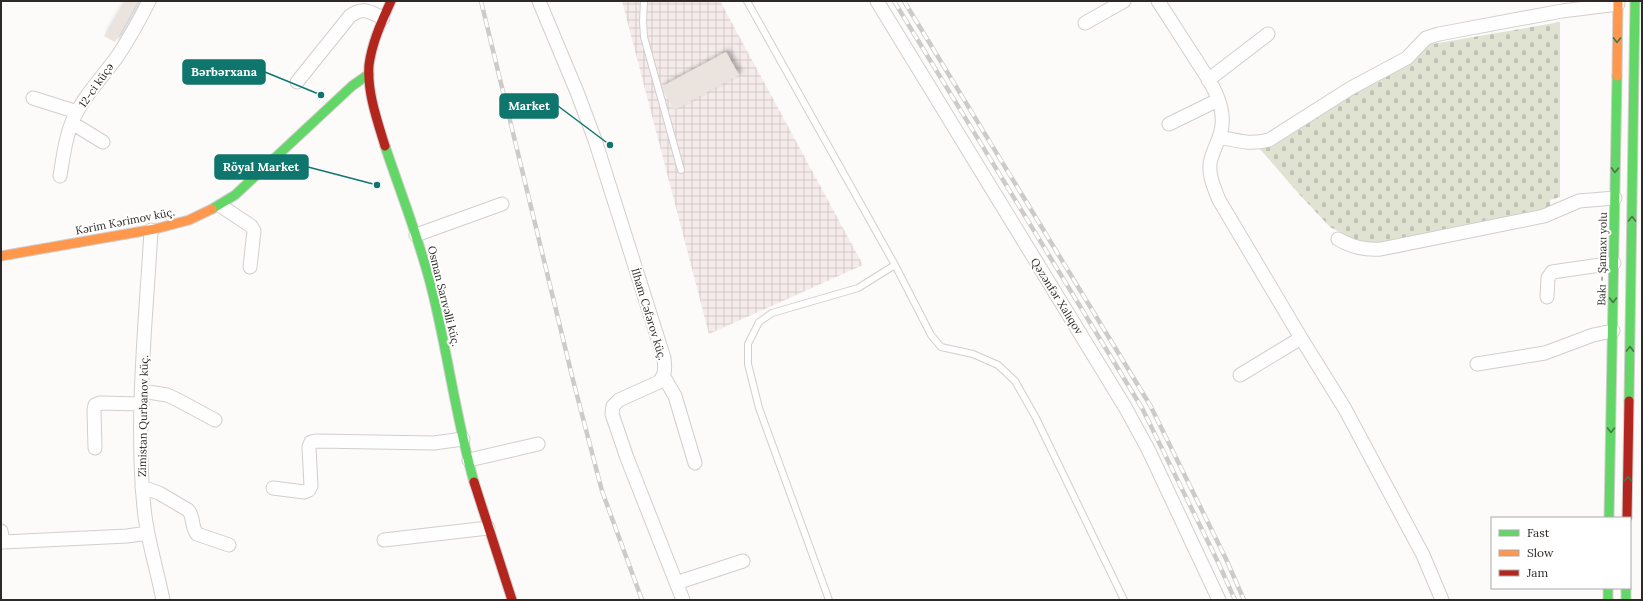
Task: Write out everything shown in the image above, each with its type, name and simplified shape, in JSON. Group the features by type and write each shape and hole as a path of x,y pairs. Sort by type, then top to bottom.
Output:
{"main road":[{"name":"Osman Sarıvəlli küç.","path":"392,1 373,48 369,74 371,94 380,129 416,235 437,309 463,439 509,599"},
{"path":"1627,517 1638,83 1635,1"},
{"name":"Bakı - Şamaxı yolu","path":"1609,517 1618,3"},
{"name":"Kərim Kərimov küç.","path":"1,256 151,230 188,220 221,206 246,185 352,86 369,74"},
{"path":"1608,589 1608,600"},
{"path":"1626,589 1626,600"}],"street":[{"name":"12-ci küçə","path":"60,176 65,146 74,118 87,95 131,36 150,1"},
{"name":"İlham Cəfərov küç.","path":"539,1 577,92 595,140 664,358 664,377"},
{"name":"Qəzənfər Xalıqov","path":"878,1 1125,407 1148,449 1219,600"},
{"path":"1085,23 1124,1"},
{"path":"1158,1 1208,80 1218,100 1222,113 1223,123 1220,137 1210,160 1212,184 1219,200 1345,409 1423,556 1442,600"},
{"path":"1220,137 1249,143 1269,140 1351,88 1407,58 1426,38 1562,6 1618,3"},
{"path":"297,82 350,16 361,10 368,11 384,18"},
{"path":"1208,80 1268,34"},
{"path":"33,98 74,118 103,142"},
{"path":"1169,124 1218,100"},
{"path":"1338,239 1351,246 1367,250 1381,249 1544,216 1579,201 1615,198"},
{"path":"416,235 502,204"},
{"path":"221,206 251,226 254,231 250,267"},
{"name":"Zimistan Qurbanov küç.","path":"151,230 142,391 142,487 148,533 163,600"},
{"path":"1547,297 1548,278 1552,272 1614,263"},
{"path":"1477,364 1545,353 1593,335 1613,331"},
{"path":"1240,375 1301,338"},
{"path":"683,600 626,458 612,414 613,406 620,400 654,386 664,377 675,396 695,463"},
{"path":"142,391 171,397 215,420"},
{"path":"96,448 95,405 100,403 142,404"},
{"path":"273,488 304,492 309,490 311,486 309,447 311,442 434,443 463,439"},
{"path":"469,460 538,444"},
{"path":"142,487 159,493 188,510 191,513 194,530 198,534 229,545"},
{"path":"384,540 488,528"},
{"path":"2,541 121,537 148,533"},
{"path":"676,583 743,561"}],"lane":[{"path":"644,1 644,37 681,170"},
{"path":"747,1 896,265 931,335 941,346 973,354 998,365 1015,381 1036,418 1124,600"},
{"path":"829,600 759,408 748,364 748,344 759,322 772,313 858,288 896,265"}],"shaded area":[{"path":"622,1 720,1 863,265 709,334"}],"green space":[{"path":"1560,22 1560,197 1550,200 1551,210 1379,244 1363,244 1330,227 1260,149 1307,120 1408,65 1427,45"}],"building":[{"path":"124,1 138,1 115,42 104,36"},
{"path":"726,52 739,75 674,110 661,87"}],"railway":[{"path":"481,1 573,380 602,491 642,600"},
{"path":"894,1 1142,408 1218,562 1235,600"},
{"path":"904,1 1150,405 1226,559 1244,600"}],"traffic: fast":[{"path":"1629,401 1635,1"},
{"path":"212,209 235,195 352,86 369,74"},
{"path":"1609,517 1617,76"},
{"path":"385,146 427,272 438,314 462,434 474,482"},
{"path":"1608,589 1608,600"},
{"path":"1626,589 1626,600"}],"traffic: slow":[{"path":"1617,76 1618,1"},
{"path":"1,256 155,229 189,220 212,209"}],"traffic: jam":[{"path":"385,146 371,96 369,65 375,40 391,1"},
{"path":"1627,517 1629,401"},
{"path":"474,482 512,600"}],"place":[{"name":"Bərbərxana","path":"321,95"},
{"name":"Market","path":"610,145"},
{"name":"Röyal Market","path":"377,185"}]}
